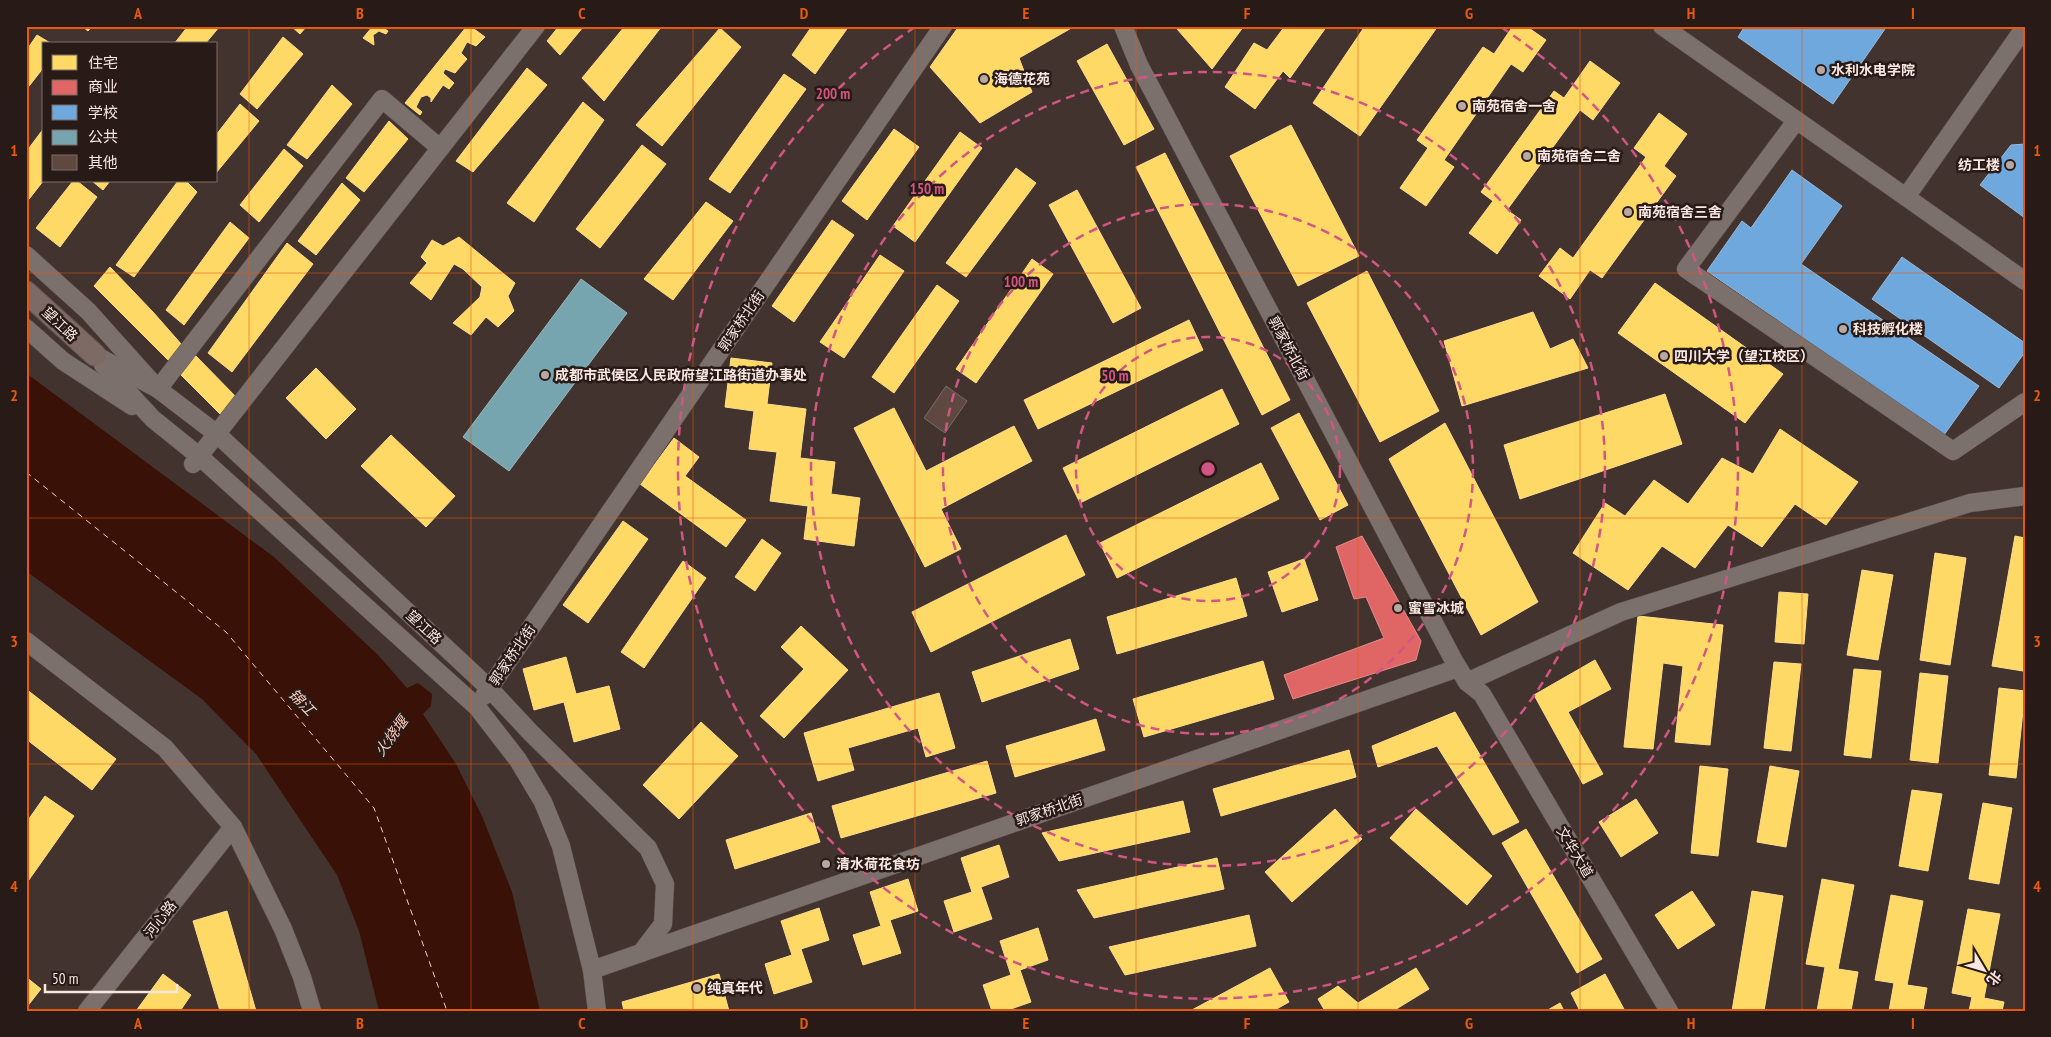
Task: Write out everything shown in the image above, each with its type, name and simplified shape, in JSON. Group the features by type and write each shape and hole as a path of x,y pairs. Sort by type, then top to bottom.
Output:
{"main road":[{"name":"望江路","path":"26,292 94,355"}],"street":[{"path":"196,460 536,26"},
{"name":"郭家桥北街","path":"474,711 943,26"},
{"name":"郭家桥北街","path":"1124,26 1139,65 1463,675 1482,694"},
{"path":"1662,26 2025,281"},
{"path":"1906,197 2025,27"},
{"path":"26,254 88,311 158,389 382,100 440,148"},
{"path":"1796,121 1686,269 1953,451 2025,402"},
{"path":"26,328 63,361 152,419"},
{"name":"望江路","path":"94,355 158,389 217,434 489,688 531,733 582,780 648,848 665,884 663,924 641,953"},
{"name":"望江路","path":"94,355 152,419 474,711 518,760 543,802 561,846 592,970 597,1011"},
{"path":"1463,675 1621,612 1970,503 2025,496"},
{"path":"26,642 165,748 233,826 283,929 302,977 312,1011"},
{"name":"郭家桥北街","path":"592,970 1463,675"},
{"name":"文华大道","path":"1482,694 1669,1011"},
{"name":"河心路","path":"87,1011 233,826"}],"water":[{"path":"26,373 274,557 378,655 407,688 418,683 432,694 431,706 423,714 456,764 482,816 512,892 540,1011 379,1011 359,931 337,875 256,754 202,699 26,571"}],"building: 住宅":[{"path":"82,26 92,26 88,31"},
{"path":"188,26 220,26 207,42 176,42"},
{"path":"291,26 311,26 309,28 306,27 300,34"},
{"path":"373,26 391,26 385,29 388,31 386,34 379,31 373,35 374,45 363,38"},
{"path":"467,26 470,26 485,37 476,46 467,42 461,53 467,59 455,73 445,69 443,73 454,83 449,89 443,85 431,102 431,98 427,95 421,97 416,107 422,112 420,115 405,103"},
{"path":"559,26 584,26 560,55 547,41"},
{"path":"625,26 662,26 604,101 582,78"},
{"path":"812,26 849,26 815,74 792,55"},
{"name":"海德花苑","path":"959,26 1075,26 1019,58 1032,92 980,123 930,67"},
{"path":"1179,26 1244,26 1212,69 1177,29"},
{"path":"1285,26 1327,26 1290,78 1283,71 1255,109 1225,87 1254,43 1267,50"},
{"path":"1365,26 1438,26 1360,136 1313,103"},
{"name":"南苑宿舍一舍","path":"1513,26 1526,26 1546,40 1523,72 1511,64 1444,160 1454,167 1426,206 1400,188 1428,148 1417,140 1483,47 1494,54"},
{"path":"720,28 741,47 662,146 636,125"},
{"path":"37,35 49,42 42,42 42,70 26,90 26,51"},
{"path":"283,37 303,54 257,109 240,94"},
{"path":"1107,44 1154,129 1124,145 1077,61"},
{"name":"南苑宿舍二舍","path":"1590,61 1620,83 1593,120 1580,110 1507,210 1521,220 1497,254 1469,233 1493,201 1481,192 1554,91 1564,98"},
{"path":"527,68 547,85 473,172 456,161"},
{"path":"784,74 806,89 730,193 709,179"},
{"path":"332,85 352,104 307,159 287,145"},
{"path":"583,102 604,120 534,222 507,203"},
{"path":"240,104 259,121 218,171 218,132"},
{"name":"南苑宿舍三舍","path":"1659,113 1687,134 1664,166 1676,176 1602,278 1590,270 1570,299 1539,276 1560,248 1573,258 1646,157 1634,148"},
{"path":"389,121 408,139 364,192 346,178"},
{"path":"1291,125 1359,256 1298,286 1230,156"},
{"path":"894,129 919,147 867,220 842,201"},
{"path":"42,131 42,182 26,203 26,152"},
{"path":"960,132 982,148 915,242 893,226"},
{"path":"642,145 666,164 600,248 576,229"},
{"path":"284,149 303,166 259,222 240,205"},
{"path":"1165,153 1290,400 1262,415 1136,167"},
{"path":"1016,168 1036,183 966,277 946,263"},
{"path":"72,182 78,182 97,197 60,247 36,228"},
{"path":"93,182 109,182 103,190"},
{"path":"177,182 187,182 197,192 134,277 116,265"},
{"path":"342,183 360,200 316,255 298,241"},
{"path":"1077,190 1141,308 1113,323 1049,205"},
{"path":"706,202 733,221 673,300 644,279"},
{"path":"832,220 854,235 794,322 772,306"},
{"path":"230,222 249,238 184,325 166,310"},
{"path":"459,237 515,283 508,296 514,311 498,327 486,317 471,335 453,323 480,297 482,287 463,269 454,264 431,300 410,283 427,263 421,257 432,240 443,246"},
{"path":"287,243 313,264 232,372 208,353"},
{"path":"880,255 904,271 844,358 820,342"},
{"path":"1032,259 1053,274 976,383 956,369"},
{"path":"110,267 182,345 169,361 94,286"},
{"path":"1367,271 1439,411 1380,442 1307,303"},
{"path":"1655,283 1783,374 1745,423 1618,333"},
{"path":"937,285 959,301 894,393 872,377"},
{"path":"1533,312 1550,349 1573,339 1588,368 1462,406 1444,341"},
{"path":"1189,320 1203,350 1038,429 1024,400"},
{"path":"195,355 239,400 223,417 178,372"},
{"path":"731,358 772,363 767,404 806,409 800,458 835,462 831,494 860,498 854,546 804,539 808,506 770,501 777,452 749,449 754,411 725,407"},
{"path":"316,368 356,409 326,439 286,398"},
{"path":"1222,389 1239,424 1080,503 1063,468"},
{"path":"1665,394 1682,444 1520,499 1504,445"},
{"path":"894,408 926,471 1014,426 1032,461 941,509 961,549 925,567 854,428"},
{"path":"1299,413 1348,505 1320,520 1271,428"},
{"path":"1445,423 1538,602 1481,635 1389,459"},
{"path":"1780,429 1858,482 1826,525 1795,504 1762,547 1728,525 1695,568 1662,546 1628,590 1573,553 1605,503 1625,516 1654,480 1688,504 1722,458 1753,474"},
{"path":"391,435 455,496 426,527 361,466"},
{"path":"674,438 699,457 685,476 746,520 726,547 640,484"},
{"path":"1261,463 1279,499 1117,578 1100,543"},
{"path":"623,521 648,539 588,623 563,605"},
{"path":"1066,535 1085,575 931,652 912,612"},
{"path":"2015,536 2025,538 2025,661 2023,671 1992,666"},
{"path":"762,539 781,553 755,591 735,577"},
{"path":"1935,553 1966,558 1950,665 1920,660"},
{"path":"1304,559 1318,600 1282,612 1268,572"},
{"path":"683,561 706,578 644,668 621,652"},
{"path":"1862,570 1893,575 1878,660 1847,655"},
{"path":"1236,578 1247,616 1117,654 1107,617"},
{"path":"1779,592 1808,594 1804,644 1775,642"},
{"path":"1638,616 1723,625 1710,745 1675,742 1683,666 1663,663 1653,749 1624,747"},
{"path":"801,626 848,670 784,738 760,716 804,669 781,647"},
{"path":"1070,639 1079,669 982,702 972,672"},
{"path":"566,657 576,694 609,686 620,729 574,742 564,702 534,710 523,669"},
{"path":"1595,660 1611,689 1568,712 1603,774 1583,784 1534,695"},
{"path":"1263,661 1274,699 1144,737 1133,699"},
{"path":"1774,662 1801,664 1791,751 1764,748"},
{"path":"1854,669 1881,671 1871,758 1844,755"},
{"path":"1920,673 1948,676 1938,763 1910,760"},
{"path":"1999,688 2025,691 2016,778 1989,775"},
{"path":"26,689 116,759 92,790 26,739"},
{"path":"939,693 955,748 926,757 918,728 848,748 854,770 818,781 804,733"},
{"path":"1455,712 1519,822 1493,835 1437,746 1378,767 1372,746"},
{"path":"1096,719 1105,750 1015,777 1006,746"},
{"path":"701,722 738,756 679,819 643,785"},
{"path":"1349,750 1356,777 1221,816 1213,789"},
{"path":"987,761 996,793 841,838 832,806"},
{"path":"1700,766 1728,769 1718,856 1691,853"},
{"path":"1770,766 1799,771 1786,847 1757,842"},
{"path":"1912,790 1942,794 1928,871 1899,866"},
{"path":"45,796 74,816 26,884 26,823"},
{"path":"1636,799 1658,833 1621,857 1599,822"},
{"path":"1183,801 1190,832 1059,861 1042,833"},
{"path":"1983,803 2012,808 1999,884 1969,879"},
{"path":"1335,809 1362,839 1292,902 1265,872"},
{"path":"1416,809 1492,876 1467,905 1390,838"},
{"path":"811,813 820,842 735,869 726,840"},
{"path":"1526,829 1602,959 1577,973 1502,843"},
{"path":"999,845 1009,877 981,887 992,919 954,932 944,901 972,892 961,858"},
{"path":"1217,858 1224,889 1094,918 1077,890"},
{"path":"908,879 918,911 890,920 901,953 863,965 853,935 881,926 870,892"},
{"path":"1822,879 1854,885 1838,969 1858,972 1851,1011 1817,1011 1825,967 1806,964"},
{"path":"1692,891 1715,925 1678,949 1655,915"},
{"path":"1752,891 1783,896 1764,1011 1732,1011"},
{"path":"1891,895 1923,901 1907,985 1927,988 1923,1011 1889,1011 1894,983 1875,980"},
{"path":"819,908 829,940 801,949 812,982 774,994 765,964 792,955 781,921"},
{"path":"1968,909 2000,914 1984,998 2004,1002 2002,1011 1969,1011 1972,997 1952,993"},
{"path":"227,911 256,1011 220,1011 193,921"},
{"path":"1249,915 1256,946 1125,975 1109,947"},
{"path":"1038,928 1048,960 1020,970 1031,1002 1005,1011 992,1011 983,985 1011,975 1000,941"},
{"path":"1270,968 1289,1002 1273,1011 1190,1011"},
{"path":"1416,968 1429,989 1393,1011 1325,1011 1318,999 1338,986 1358,1003"},
{"path":"163,974 191,995 180,1011 136,1011"},
{"name":"纯真年代","path":"719,974 729,1011 624,1011 622,1002"},
{"path":"1605,974 1625,1011 1580,1011 1571,993"},
{"path":"26,977 41,989 26,1008"},
{"path":"1560,1003 1564,1011 1546,1011"}],"building: 商业":[{"path":"1362,536 1421,641 1416,660 1293,699 1284,675 1384,638 1366,597 1354,599 1336,547"}],"building: 学校":[{"name":"水利水电学院","path":"1745,26 1887,26 1833,104 1738,37"},
{"name":"纺工楼","path":"2025,144 2025,218 1980,185 2011,145"},
{"name":"科技孵化楼","path":"1792,170 1842,206 1801,264 1979,386 1944,435 1707,271 1742,221 1751,228"},
{"name":"科技孵化楼","path":"1902,257 2025,343 2025,352 1999,388 1872,299"}],"building: 公共":[{"name":"成都市武侯区人民政府望江路街道办事处","path":"581,279 627,313 509,471 463,437"}],"building: 其他":[{"path":"946,386 967,401 945,433 924,418"}],"ferry route":[{"path":"26,472 226,632 374,808 447,1011"}],"place":[{"name":"水利水电学院","path":"1821,70"},
{"name":"海德花苑","path":"984,79"},
{"name":"南苑宿舍一舍","path":"1462,106"},
{"name":"南苑宿舍二舍","path":"1527,156"},
{"name":"纺工楼","path":"2010,165"},
{"name":"南苑宿舍三舍","path":"1628,212"},
{"name":"科技孵化楼","path":"1843,329"},
{"name":"四川大学（望江校区）","path":"1664,356"},
{"name":"成都市武侯区人民政府望江路街道办事处","path":"545,375"},
{"name":"蜜雪冰城","path":"1398,608"},
{"name":"清水荷花食坊","path":"826,864"},
{"name":"纯真年代","path":"697,988"}],"water label":[{"name":"锦江","path":"302,702"},
{"name":"火烧堰","path":"391,736"}]}
